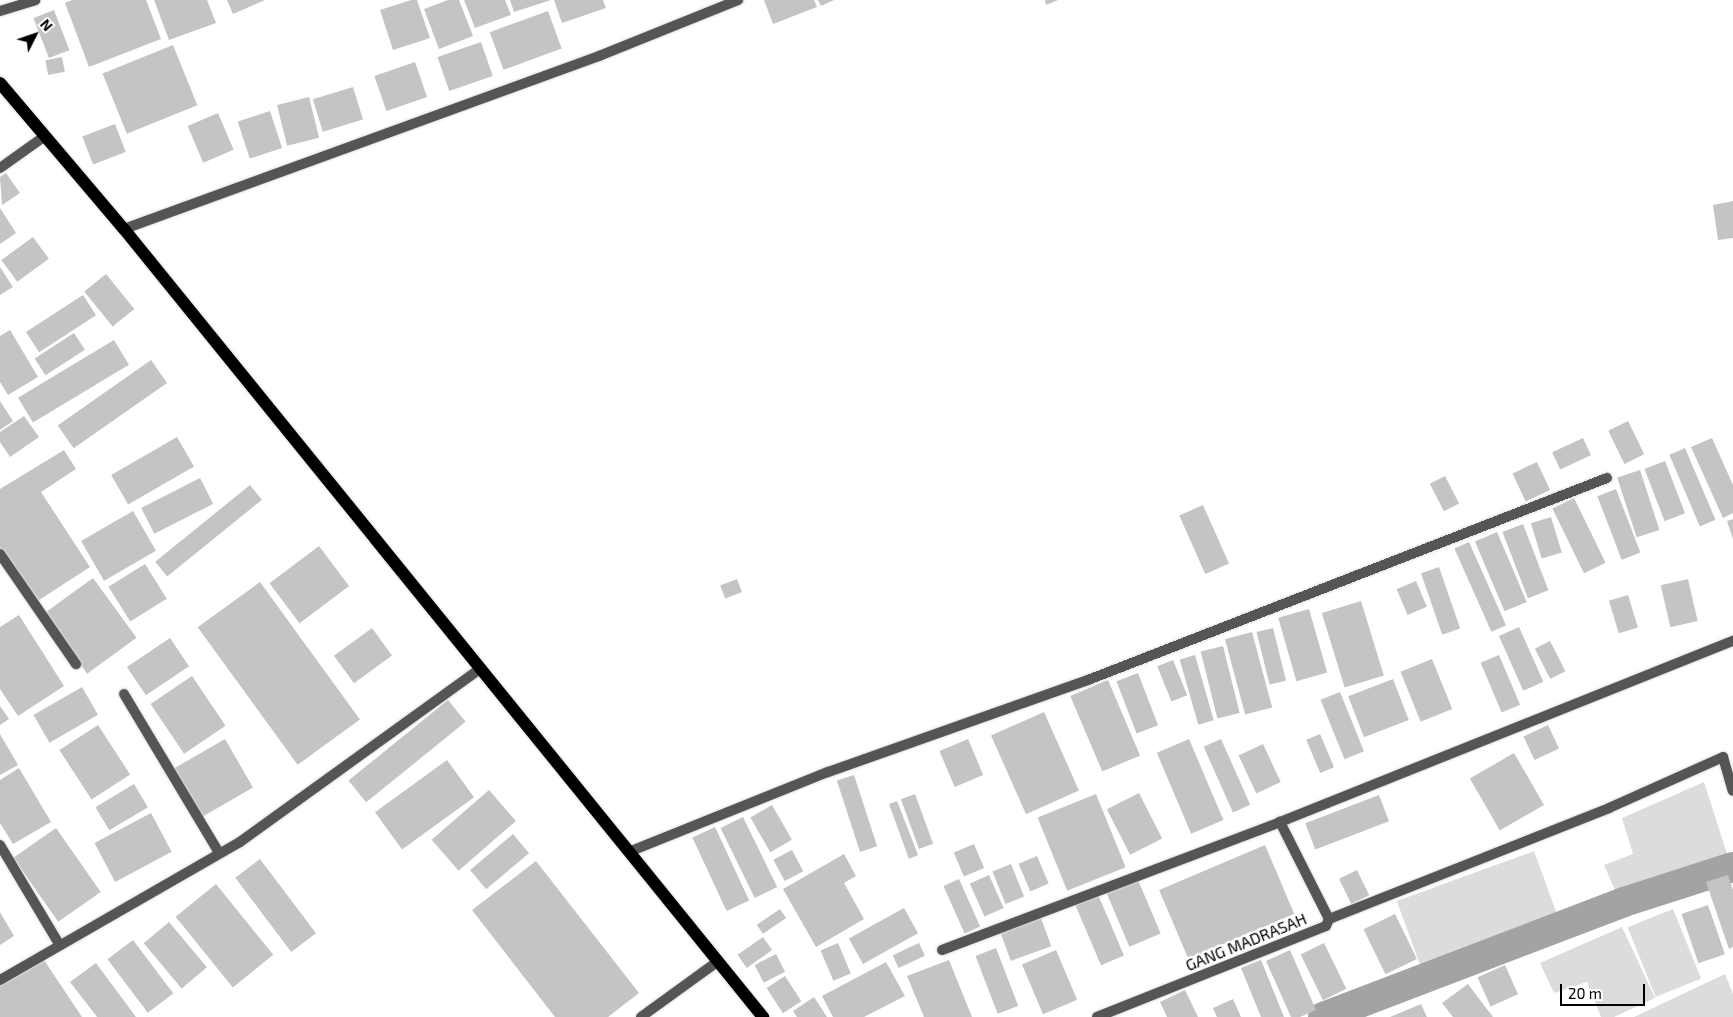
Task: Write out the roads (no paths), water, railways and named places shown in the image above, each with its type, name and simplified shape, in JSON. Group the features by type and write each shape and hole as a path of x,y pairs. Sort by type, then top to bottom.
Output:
{"main road":[{"path":"0,83 124,229 480,669 631,851 717,962 763,1017"}],"street":[{"path":"0,11 34,0"},
{"path":"124,229 599,56 738,0"},
{"path":"0,168 45,136"},
{"path":"631,851 819,775 1088,680 1607,478"},
{"path":"0,554 76,664"},
{"path":"942,950 1280,822 1733,641"},
{"path":"0,980 59,944 219,853 349,766 480,669"},
{"path":"124,694 219,853"},
{"path":"1329,919 1609,808 1723,757 1733,791"},
{"name":"GANG MADRASAH","path":"1097,1017 1326,926 1329,919 1280,822"},
{"path":"0,845 59,944"},
{"path":"641,1017 717,962"}],"waterway":[{"path":"1323,1017 1624,902 1733,867"}]}
